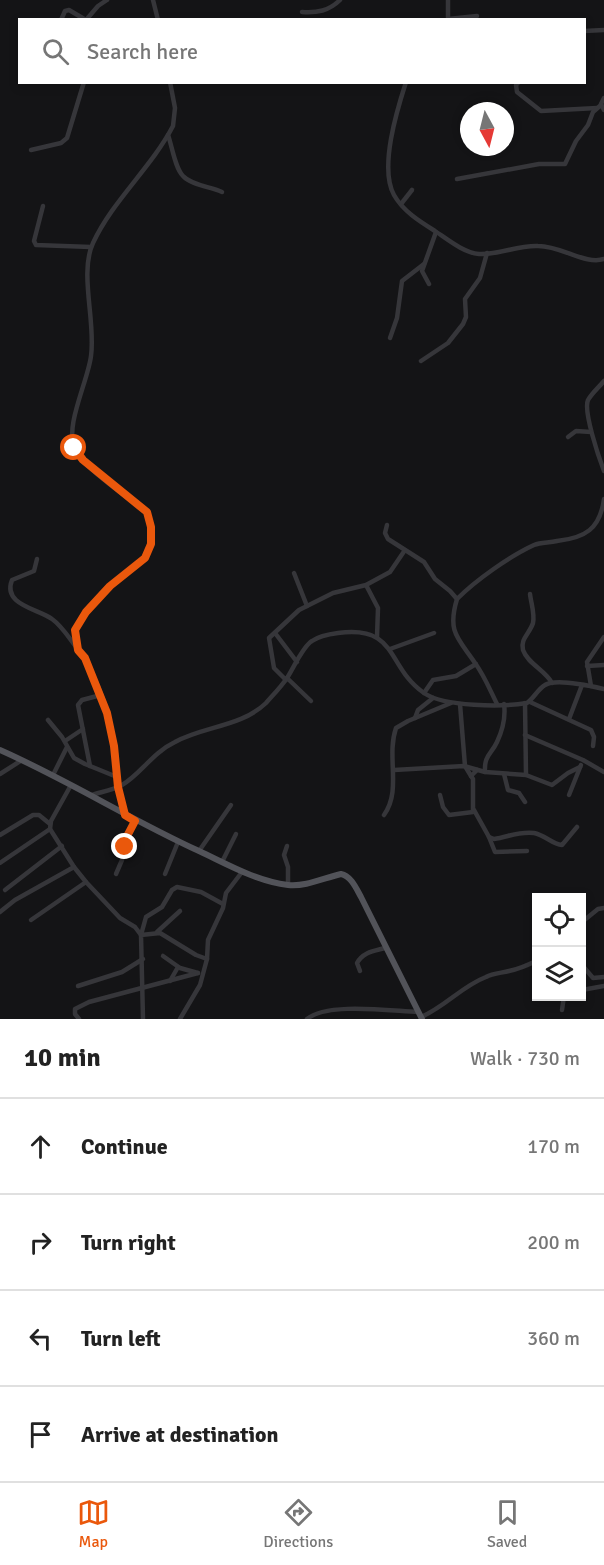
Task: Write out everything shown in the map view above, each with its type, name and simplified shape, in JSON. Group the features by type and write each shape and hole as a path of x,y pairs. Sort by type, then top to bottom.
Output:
{"main road":[{"path":"0,750 92,795 135,821 242,872 288,885 304,884 341,874 346,875 354,885 420,1016"}],"street":[{"path":"88,18 107,0"},
{"path":"153,0 158,18"},
{"path":"302,12 322,11 334,6 340,0"},
{"path":"448,0 448,18"},
{"path":"62,18 69,10 83,18"},
{"path":"458,18 477,16"},
{"path":"586,31 604,30"},
{"path":"31,150 61,143 67,138 83,84"},
{"path":"78,650 75,630 78,622 110,586 145,558 151,544 150,519 147,512 83,460 72,442 73,422 92,353 88,268 91,247 105,221 173,126 175,115 170,84"},
{"path":"405,84 394,124 389,165 391,187 401,204 413,216 467,251 480,254 530,246 549,246 590,262 604,259"},
{"path":"517,84 517,92 541,111 601,108"},
{"path":"457,179 539,164 565,164 576,141 601,108 604,98"},
{"path":"168,135 177,166 183,177 222,192"},
{"path":"401,204 412,190"},
{"path":"43,206 34,241 36,245 91,247"},
{"path":"429,284 422,274 436,232"},
{"path":"421,361 448,343 463,324 466,317 465,299 480,278 487,253"},
{"path":"390,338 397,318 402,281 424,264"},
{"path":"604,381 587,402 591,432 604,471"},
{"path":"568,437 576,431 591,432"},
{"path":"497,704 476,664 456,638 454,619 457,599 483,577 532,546 561,541 589,532 598,524 604,500"},
{"path":"387,525 385,532 388,539 424,561 435,579 457,599"},
{"path":"311,701 274,668 268,641 296,611 333,593 366,585 390,572 405,550"},
{"path":"37,559 34,570 12,580 11,592 27,608 51,617 85,658 107,713 114,746 118,787 125,815"},
{"path":"294,573 307,606"},
{"path":"366,585 378,608 377,637"},
{"path":"530,594 534,621 523,641 522,648 527,656 548,675 552,683"},
{"path":"275,633 297,662"},
{"path":"92,795 118,787 126,782 162,749 176,741 242,720 257,711 287,679 311,641 340,633 357,633 377,637 385,642 408,678 433,698 459,704 504,705 527,702 592,731 593,746"},
{"path":"390,649 434,633"},
{"path":"591,686 587,662 604,637"},
{"path":"424,693 433,681 456,676 476,664"},
{"path":"587,666 604,665"},
{"path":"526,775 527,702 545,685 552,683 604,689"},
{"path":"569,719 582,685"},
{"path":"90,766 79,703 101,695"},
{"path":"415,718 417,711 433,698"},
{"path":"384,815 389,806 394,770 391,759 394,731 399,725 451,703"},
{"path":"459,704 465,766 473,779 474,810 495,852 526,851"},
{"path":"485,772 485,759 497,742 505,719 504,705"},
{"path":"48,720 74,758 117,777"},
{"path":"53,775 66,744 83,729"},
{"path":"525,735 583,760 604,772"},
{"path":"0,774 22,760"},
{"path":"569,795 583,760"},
{"path":"394,770 465,766 485,772 526,775 554,785 568,773 580,767"},
{"path":"471,776 477,770"},
{"path":"504,774 508,790 519,793 525,802"},
{"path":"0,863 50,826 71,784"},
{"path":"440,795 443,807 449,814 472,813 474,810"},
{"path":"199,851 231,806"},
{"path":"0,835 33,815 39,815 50,826 74,867 86,882 120,918 135,927 141,934"},
{"path":"116,874 122,860 125,840 135,821"},
{"path":"489,837 494,839 512,834 535,833 562,845 577,827"},
{"path":"222,862 236,834"},
{"path":"165,874 178,842"},
{"path":"5,891 62,846"},
{"path":"287,846 284,852 289,870 288,885"},
{"path":"0,912 15,900 74,867"},
{"path":"180,1019 200,985 201,973 207,959 208,939 219,918 226,893 242,872"},
{"path":"31,920 86,882"},
{"path":"143,1019 141,934 146,917 162,907 172,890 177,887 201,892 223,904"},
{"path":"586,919 598,909 604,908"},
{"path":"141,934 157,932 180,911"},
{"path":"157,932 207,959"},
{"path":"360,971 357,963 360,958 385,948"},
{"path":"163,956 178,967 201,973"},
{"path":"78,986 122,972 143,959"},
{"path":"307,1019 319,1012 335,1010 420,1016 436,1010 453,995 462,992 484,977 532,963"},
{"path":"170,981 178,967"},
{"path":"586,970 593,978"},
{"path":"78,1019 75,1012 77,1007 113,994 201,973"},
{"path":"586,986 593,978 604,977"},
{"path":"586,989 604,986"},
{"path":"562,1011 563,1001"},
{"path":"335,1010 336,1019"}],"route":[{"path":"74,448 83,460 147,512 151,527 150,551 145,558 110,586 78,622 75,630 78,650 85,658 107,713 114,746 118,787 125,815 135,821 125,840 125,847"}]}
